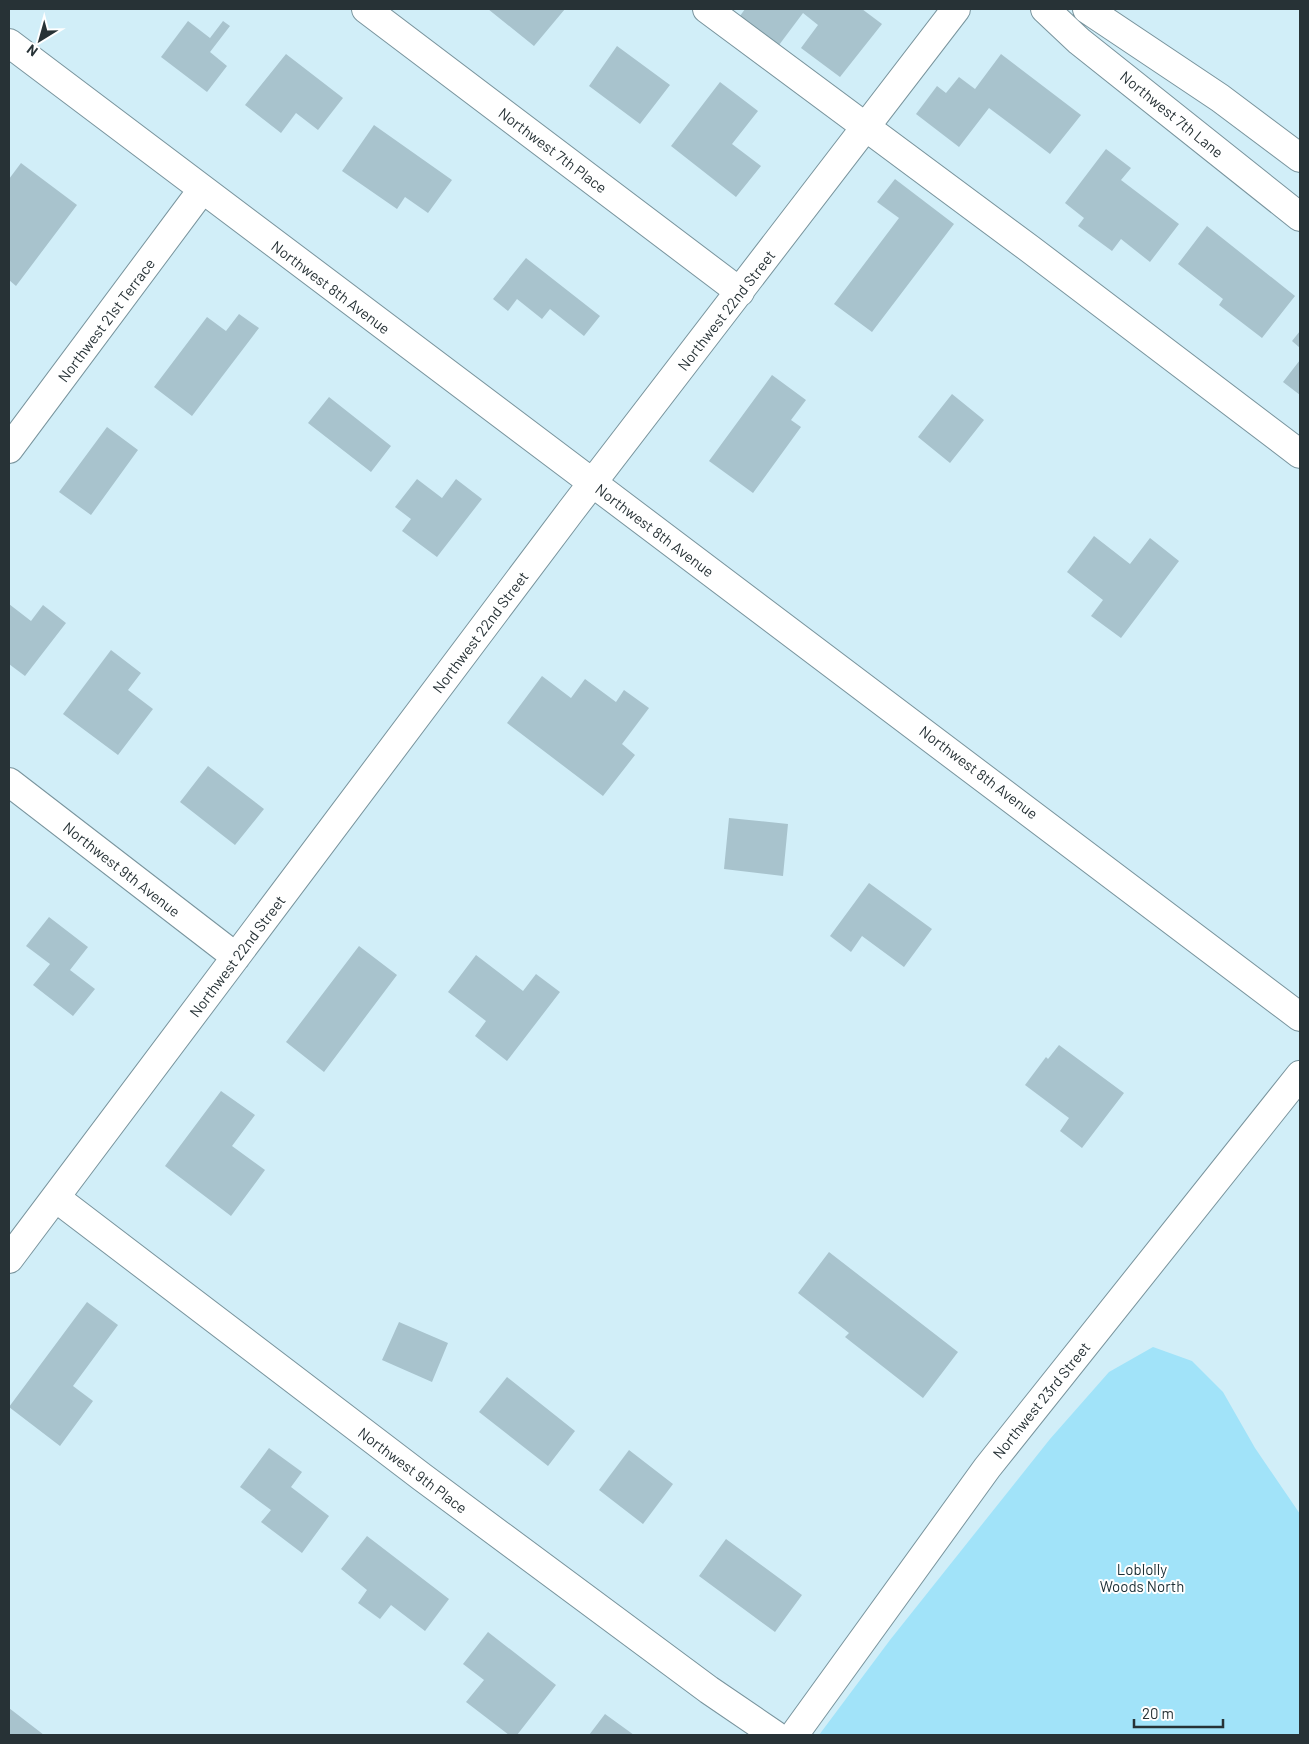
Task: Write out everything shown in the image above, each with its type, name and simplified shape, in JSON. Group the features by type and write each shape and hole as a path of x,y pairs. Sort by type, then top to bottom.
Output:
{"street":[{"name":"Northwest 7th Place","path":"366,9 740,292"},
{"path":"707,9 1030,249 1300,454"},
{"name":"Northwest 22nd Street","path":"9,1259 592,483 956,9"},
{"name":"Northwest 7th Lane","path":"1045,9 1079,40 1300,217"},
{"path":"1087,9 1220,98 1300,158"},
{"name":"Northwest 8th Avenue","path":"9,43 202,190 967,763 1300,1017"},
{"name":"Northwest 21st Terrace","path":"9,449 202,190"},
{"name":"Northwest 9th Avenue","path":"9,782 236,957"},
{"name":"Northwest 23rd Street","path":"794,1735 987,1468 1300,1075"},
{"name":"Northwest 9th Place","path":"56,1198 430,1483 709,1690 775,1735"}],"green space":[{"name":"Loblolly Woods North","path":"1153,1347 1192,1361 1223,1392 1255,1448 1300,1514 1300,1735 819,1735 890,1640 1050,1439 1109,1372"}],"building":[{"path":"488,9 565,9 534,46"},
{"path":"745,9 862,9 882,24 840,77 801,48 818,25 803,13 779,45 740,16"},
{"path":"188,21 210,38 223,21 230,26 210,52 227,66 207,92 161,57"},
{"path":"617,46 670,85 640,124 589,86"},
{"path":"286,54 343,98 318,130 296,113 281,133 245,105"},
{"path":"1001,54 1081,115 1050,154 989,108 959,147 916,114 937,86 946,93 959,77 975,89"},
{"path":"720,82 758,111 732,144 761,166 736,197 671,146"},
{"path":"374,125 452,180 428,213 405,197 397,209 342,171"},
{"path":"1106,149 1131,168 1121,180 1179,224 1150,262 1121,239 1112,251 1078,226 1084,218 1065,203"},
{"path":"21,163 77,205 16,286 9,280 9,179"},
{"path":"895,179 954,224 872,332 834,304 899,218 877,202"},
{"path":"1207,226 1295,296 1262,338 1219,305 1223,299 1178,264"},
{"path":"526,258 600,316 584,336 550,309 542,319 517,299 508,311 493,299"},
{"path":"239,314 259,328 192,416 154,387 207,317 226,331"},
{"path":"1300,331 1300,348 1292,341"},
{"path":"1300,360 1300,395 1283,382"},
{"path":"772,375 806,400 791,420 801,427 753,493 709,461"},
{"path":"952,394 984,420 950,463 918,437"},
{"path":"329,397 391,446 371,472 308,423"},
{"path":"107,427 138,450 91,515 59,492"},
{"path":"417,479 442,498 456,479 482,499 437,557 402,531 411,519 395,507"},
{"path":"1094,536 1130,564 1150,538 1179,561 1121,638 1091,616 1103,600 1067,572"},
{"path":"9,604 31,621 43,605 66,623 25,676 9,664"},
{"path":"111,650 141,673 128,690 153,709 118,755 63,714"},
{"path":"542,676 571,698 585,679 616,702 624,690 649,708 622,744 635,755 603,796 507,723"},
{"path":"208,766 264,809 235,845 180,802"},
{"path":"729,818 788,824 783,876 724,869"},
{"path":"869,883 932,929 904,967 862,936 851,952 830,936"},
{"path":"49,917 88,947 70,970 95,989 73,1016 33,985 50,964 26,946"},
{"path":"359,946 397,975 324,1072 286,1042"},
{"path":"476,955 523,991 536,974 560,992 507,1061 475,1036 486,1021 448,992"},
{"path":"1059,1045 1124,1093 1082,1148 1060,1131 1069,1118 1025,1085 1046,1057 1048,1059"},
{"path":"221,1091 255,1115 232,1146 265,1170 231,1216 165,1166"},
{"path":"829,1252 958,1352 923,1398 845,1337 849,1333 798,1293"},
{"path":"87,1302 118,1325 73,1386 93,1401 60,1446 9,1407"},
{"path":"399,1322 448,1343 432,1382 382,1360"},
{"path":"507,1377 575,1431 548,1466 479,1412"},
{"path":"269,1448 302,1472 291,1487 329,1516 302,1553 261,1522 271,1510 240,1487"},
{"path":"629,1450 673,1484 643,1524 599,1490"},
{"path":"367,1536 449,1599 425,1631 391,1605 380,1619 358,1603 367,1590 341,1569"},
{"path":"726,1539 802,1595 775,1632 699,1576"},
{"path":"488,1632 556,1685 517,1735 509,1735 466,1702 484,1680 463,1664"},
{"path":"9,1708 44,1735 9,1735"},
{"path":"605,1714 634,1735 589,1735"}]}
